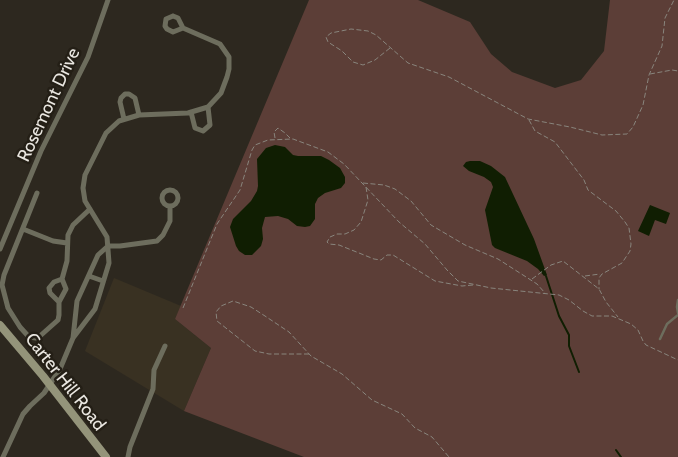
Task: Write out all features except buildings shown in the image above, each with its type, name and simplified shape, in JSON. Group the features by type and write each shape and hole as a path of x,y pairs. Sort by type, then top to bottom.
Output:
{"main road":[{"name":"Carter Hill Road","path":"0,325 50,384 106,457"}],"street":[{"name":"Rosemont Drive","path":"0,249 41,151 88,57 108,0"},
{"path":"2,457 23,414 44,393 60,369 73,338 95,308 109,263 108,246 107,237 90,209 84,196 83,188 86,175 106,133 124,119 139,115 191,112 208,107 221,93 229,69 225,50 214,41 182,28"},
{"path":"124,119 120,102 125,94 135,98 139,115"},
{"path":"191,112 194,128 203,131 210,125 208,107"},
{"path":"37,194 2,280 2,290 8,308 29,337 36,338 46,332 58,320 60,315 59,302 66,289 62,279 67,261 67,243 70,230 90,209"},
{"path":"73,338 77,301 98,255 108,246 157,241 163,235 170,221 170,206"},
{"path":"22,230 54,242 67,243"},
{"path":"88,276 103,281"},
{"path":"59,302 50,293 50,288 54,282 62,279"},
{"path":"128,457 130,447 153,390 154,370 165,346"},
{"path":"0,444 7,447"}],"lane":[{"path":"660,339 667,324 678,314 678,300"}],"path":[{"path":"390,48 375,60 363,65 353,62 342,51 330,44 326,37 331,33 359,29 376,35 408,62 449,76 528,119 570,126 602,135 626,134 632,128 643,105 650,74 662,46 665,18 674,0"},
{"path":"650,74 678,71"},
{"path":"528,119 536,130 558,145 584,180 588,190 616,211 626,222 631,236 630,252 622,263 602,274 584,276"},
{"path":"275,139 274,132 278,128 291,139"},
{"path":"183,308 217,224 240,190 252,150 261,142 275,139 291,139 300,140 335,156 400,222 430,248 454,277 462,282 557,295 569,300 592,316 612,316 636,327 642,341 651,348 678,360"},
{"path":"363,184 384,185 395,189 411,201 431,226 465,245 498,259 541,287 546,294"},
{"path":"366,186 368,200 361,222 354,230 330,237 327,240 329,244 339,245 374,259 381,260 387,255 394,255 435,281 462,286 474,285"},
{"path":"531,280 557,262 563,261 600,289"},
{"path":"602,274 599,281 600,289 606,302 618,318"},
{"path":"309,354 269,354 255,351 217,321 216,312 221,306 233,301 251,307 289,332 317,361 342,374 372,400 383,407 402,414 415,428 435,439 449,457"}],"shaded area":[{"path":"309,0 418,0 470,22 491,54 512,72 555,88 581,80 604,51 610,0 678,0 678,457 304,457 184,411 211,348 175,319"},
{"path":"275,145 285,147 293,155 321,156 329,160 340,168 345,177 345,183 341,188 325,193 318,198 315,204 315,219 310,226 297,226 288,219 278,216 265,217 261,246 252,255 245,255 236,246 230,227 233,219 251,201 257,191 257,159 266,148"},
{"path":"480,161 491,166 505,177 534,239 547,275 544,276 527,261 492,245 485,210 493,187 491,182 484,177 469,171 463,166 466,162"},
{"path":"650,205 670,213 666,224 655,220 649,236 638,231"},
{"path":"114,278 181,306 175,319 211,348 184,411 85,351"}],"waterway":[{"path":"546,276 559,316 569,335 569,346 579,372"},
{"path":"616,450 621,457"}]}
